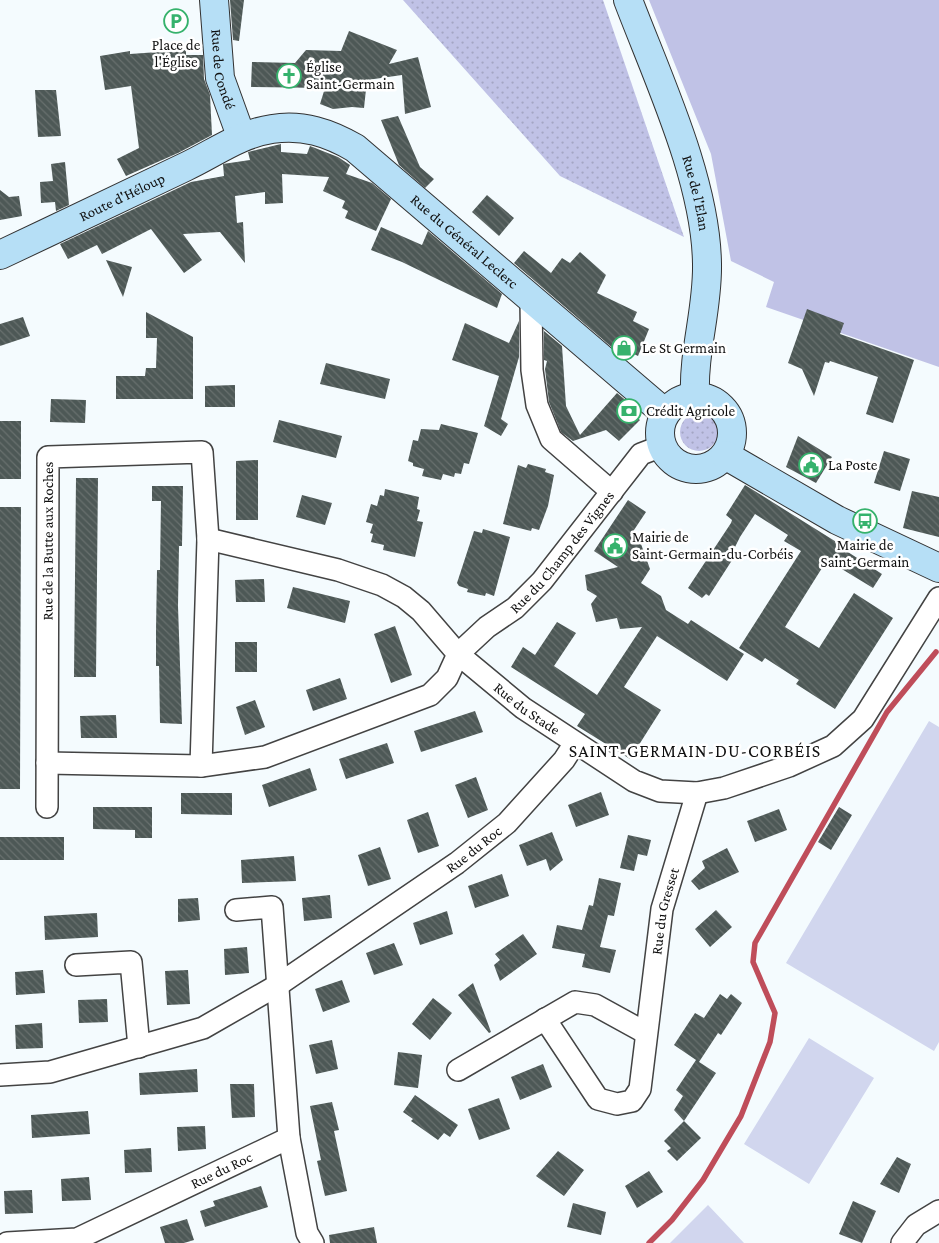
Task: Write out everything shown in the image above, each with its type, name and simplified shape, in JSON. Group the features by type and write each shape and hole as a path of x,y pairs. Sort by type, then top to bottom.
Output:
{"street":[{"name":"Rue de Condé","path":"214,0 220,78 242,136"},
{"name":"Rue de l'Elan","path":"628,0 683,148 702,216 707,264 696,355 696,396"},
{"name":"Rue du Général Leclerc","path":"242,136 274,128 309,128 331,134 355,148 665,413"},
{"name":"Route d'Héloup","path":"0,255 207,157 242,136"},
{"path":"531,300 532,370 537,405 551,439 612,492"},
{"path":"696,396 710,398 722,407 731,422 732,439 725,455 716,464 704,468 691,468 679,464 669,457 662,446 660,429 665,413 678,401 696,396"},
{"name":"Rue du Champ des Vignes","path":"458,654 487,627 515,608 542,581 641,454 662,446"},
{"name":"Rue de la Butte aux Roches","path":"47,808 48,457 202,452 208,539 201,766"},
{"path":"725,455 837,520 939,568"},
{"name":"Rue du Stade","path":"208,539 338,570 382,585 404,597 421,611 458,654 524,708 634,781 660,791 697,793 724,788 789,766 834,746 863,719 939,598"},
{"path":"47,764 201,766 265,757 430,695 446,678 458,654"},
{"name":"Rue du Roc","path":"0,1074 50,1072 203,1028 278,985 457,863 508,823 564,760 575,743"},
{"name":"Rue du Gresset","path":"545,1019 598,1099 617,1104 632,1101 640,1089 662,909 697,793"},
{"path":"236,910 272,907 289,1138 307,1233 313,1243"},
{"path":"76,965 131,962 139,1047"},
{"path":"458,1070 575,1002 595,1005 646,1033"},
{"name":"Rue du Roc","path":"7,1243 77,1238 289,1138"},
{"path":"902,1243 916,1226 939,1211"}],"shaded area":[{"path":"403,0 603,0 684,237 560,176"},
{"path":"649,0 939,0 939,367 766,307 774,282 731,261 711,154"},
{"path":"699,413 712,419 718,432 712,445 699,451 686,445 680,432 686,419"},
{"path":"929,721 939,727 939,1042 934,1051 786,963"},
{"path":"809,1038 874,1078 809,1184 744,1144"},
{"path":"708,1205 744,1243 670,1243"}],"building":[{"path":"230,0 244,0 239,41 233,40"},
{"path":"349,31 397,50 389,64 418,57 431,107 405,114 402,75 367,80 364,108 333,109 320,104 325,88 251,87 252,62 295,63 306,50 341,51"},
{"path":"186,50 186,55 203,55 204,79 210,95 212,135 178,153 126,176 117,159 139,148 131,86 105,90 100,56 130,51 130,54"},
{"path":"35,90 56,90 61,136 38,137"},
{"path":"398,116 420,167 434,179 425,188 399,165 381,120"},
{"path":"281,144 281,152 307,154 310,146 338,157 350,165 346,174 372,183 391,199 376,231 345,218 348,211 342,208 345,201 323,191 329,177 282,174 283,203 265,204 265,192 235,196 237,223 243,222 245,263 220,232 183,234 202,260 184,273 151,229 102,254 97,245 68,259 60,244 191,182 224,176 223,164 250,160 248,152"},
{"path":"65,162 69,205 56,211 55,202 41,203 40,182 53,181 51,164"},
{"path":"0,190 9,197 19,196 22,216 0,220"},
{"path":"487,195 514,218 499,236 472,212"},
{"path":"381,227 422,245 428,231 502,294 497,308 402,262 371,250"},
{"path":"524,251 551,273 562,258 570,263 580,252 606,275 597,293 637,312 633,321 649,329 638,356 626,350 622,356 514,263"},
{"path":"106,260 132,267 123,297"},
{"path":"807,309 844,323 840,334 914,360 893,423 866,414 878,377 830,361 829,363 825,362 814,396 802,369 788,363"},
{"path":"146,312 193,337 193,399 116,399 116,376 145,376 146,368 156,368 157,338 146,338"},
{"path":"23,317 30,336 0,346 0,324"},
{"path":"519,321 519,357 501,419 508,424 501,436 484,426 499,376 452,360 465,323 509,343"},
{"path":"544,331 562,346 566,406 580,435 617,393 640,412 636,417 640,420 619,441 606,430 573,441 561,432 549,402 545,369 547,361 544,360"},
{"path":"326,363 390,379 385,399 320,384"},
{"path":"235,385 235,407 205,407 205,386"},
{"path":"51,399 86,400 85,423 50,422"},
{"path":"279,420 342,436 336,458 273,442"},
{"path":"0,421 21,421 21,479 0,479"},
{"path":"441,424 478,433 469,464 464,463 461,474 455,473 454,477 443,474 441,480 422,476 424,469 413,466 413,463 408,461 413,440 418,441 421,429 439,430"},
{"path":"798,436 832,457 816,483 786,467"},
{"path":"884,451 910,459 900,491 874,483"},
{"path":"258,460 258,520 236,520 236,461"},
{"path":"528,464 546,469 545,472 554,475 548,506 539,530 532,528 531,531 503,524 518,465 526,468"},
{"path":"76,478 98,478 96,677 74,677"},
{"path":"745,485 838,543 837,545 882,574 873,588 827,560 785,627 819,648 854,593 893,618 835,709 796,684 799,680 765,658 762,662 739,648 801,551 784,541 788,535 755,514 733,551 736,554 709,596 706,594 702,598 688,588 731,523 732,520 726,515"},
{"path":"152,486 183,486 178,606 182,724 160,723 159,666 156,666 156,630 157,570 160,570 161,501 152,501"},
{"path":"385,489 419,497 417,509 420,510 417,521 423,522 415,557 383,550 384,545 371,542 373,534 370,533 373,524 366,522 371,504 377,506 380,495 384,496"},
{"path":"912,491 939,497 939,537 903,528"},
{"path":"302,495 332,503 325,525 296,517"},
{"path":"628,500 646,512 630,536 641,544 650,569 641,583 661,596 666,610 688,624 691,620 744,654 727,681 657,636 624,687 661,710 630,759 577,726 585,714 511,667 523,647 535,655 557,622 576,633 554,666 597,695 642,627 620,629 617,618 596,622 591,604 597,596 587,590 585,575 618,567 594,551"},
{"path":"0,507 21,507 20,789 0,789"},
{"path":"483,529 510,537 494,596 486,593 485,596 467,592 468,589 459,586 457,583 474,531 482,533"},
{"path":"264,579 265,602 236,602 235,580"},
{"path":"293,587 350,601 345,623 287,608"},
{"path":"395,626 412,675 391,683 374,634"},
{"path":"235,642 257,642 257,672 235,672"},
{"path":"340,678 347,699 313,711 306,690"},
{"path":"255,700 265,727 245,735 236,707"},
{"path":"475,711 483,732 421,752 414,731"},
{"path":"116,715 117,738 81,738 80,716"},
{"path":"387,743 394,763 346,779 339,759"},
{"path":"310,768 317,790 269,807 262,785"},
{"path":"476,777 488,810 468,818 455,785"},
{"path":"601,792 609,815 576,827 568,805"},
{"path":"181,793 232,793 232,815 181,814"},
{"path":"93,807 152,807 152,838 135,838 135,830 93,829"},
{"path":"839,807 852,815 831,850 818,842"},
{"path":"779,809 787,830 755,842 747,821"},
{"path":"428,812 439,846 418,853 407,820"},
{"path":"552,832 563,860 550,871 546,859 527,866 519,845"},
{"path":"628,835 651,840 647,856 638,854 634,871 620,868"},
{"path":"0,837 64,837 64,860 0,860"},
{"path":"380,847 391,879 368,886 358,855"},
{"path":"727,848 739,872 699,890 691,881 705,868 702,861"},
{"path":"294,856 296,881 242,883 241,860"},
{"path":"502,874 509,896 475,908 468,886"},
{"path":"599,878 621,883 614,916 608,915 600,947 616,950 610,973 582,967 585,954 552,948 557,925 582,930 589,905 593,906"},
{"path":"330,895 332,918 304,921 302,898"},
{"path":"198,898 200,920 178,922 178,899"},
{"path":"716,910 732,927 710,947 695,929"},
{"path":"447,911 453,934 420,945 413,923"},
{"path":"97,913 98,937 45,940 44,916"},
{"path":"523,934 537,954 500,981 494,965 500,960 495,954"},
{"path":"394,943 403,965 374,975 366,953"},
{"path":"247,947 249,973 225,975 224,949"},
{"path":"43,970 45,993 16,995 15,972"},
{"path":"188,970 190,1004 167,1005 165,971"},
{"path":"342,980 350,1002 323,1012 315,989"},
{"path":"473,983 491,1032 489,1033 458,995"},
{"path":"720,994 727,999 731,994 742,1003 721,1035 718,1033 699,1062 674,1045 695,1013 704,1018"},
{"path":"433,998 452,1013 430,1040 412,1024"},
{"path":"107,999 108,1022 79,1023 78,1000"},
{"path":"42,1023 43,1048 16,1049 15,1025"},
{"path":"332,1040 338,1069 316,1074 309,1045"},
{"path":"398,1052 422,1055 418,1088 394,1085"},
{"path":"696,1060 716,1073 684,1121 674,1110 683,1096 676,1090"},
{"path":"543,1064 552,1087 520,1100 511,1077"},
{"path":"197,1069 198,1092 140,1095 139,1073"},
{"path":"230,1084 254,1084 255,1117 232,1118"},
{"path":"415,1095 458,1125 450,1137 444,1133 438,1140 411,1121 413,1119 403,1112"},
{"path":"499,1098 510,1129 479,1140 468,1109"},
{"path":"332,1102 339,1130 334,1131 347,1191 325,1196 317,1161 321,1160 310,1106"},
{"path":"88,1111 90,1134 32,1138 31,1115"},
{"path":"684,1121 701,1138 677,1161 667,1151 671,1148 664,1141"},
{"path":"205,1126 206,1149 178,1151 177,1127"},
{"path":"151,1148 152,1172 125,1173 124,1150"},
{"path":"558,1151 584,1170 564,1196 536,1176"},
{"path":"897,1157 911,1164 899,1193 880,1184"},
{"path":"649,1171 663,1192 637,1208 625,1186"},
{"path":"89,1177 91,1200 62,1201 61,1179"},
{"path":"261,1186 268,1207 205,1227 200,1211 215,1206 213,1201"},
{"path":"32,1190 33,1213 5,1214 4,1191"},
{"path":"853,1201 876,1211 862,1243 839,1234"},
{"path":"573,1203 606,1212 601,1235 567,1227"},
{"path":"187,1219 194,1240 184,1243 165,1243 160,1227"},
{"path":"374,1227 377,1243 330,1243 329,1235"}],"waterway":[{"path":"649,1243 672,1220 703,1180 741,1116 770,1042 775,1013 753,962 755,943 887,712 936,652"}],"place":[{"name":"Place de l'Église","path":"176,21"},
{"name":"Église Saint-Germain","path":"289,76"},
{"name":"Le St Germain","path":"624,348"},
{"name":"Crédit Agricole","path":"629,411"},
{"name":"La Poste","path":"811,465"},
{"name":"Mairie de Saint-Germain","path":"865,521"},
{"name":"Mairie de Saint-Germain-du-Corbéis","path":"615,546"}],"district":[{"name":"SAINT-GERMAIN-DU-CORBÉIS","path":"695,751"}]}
